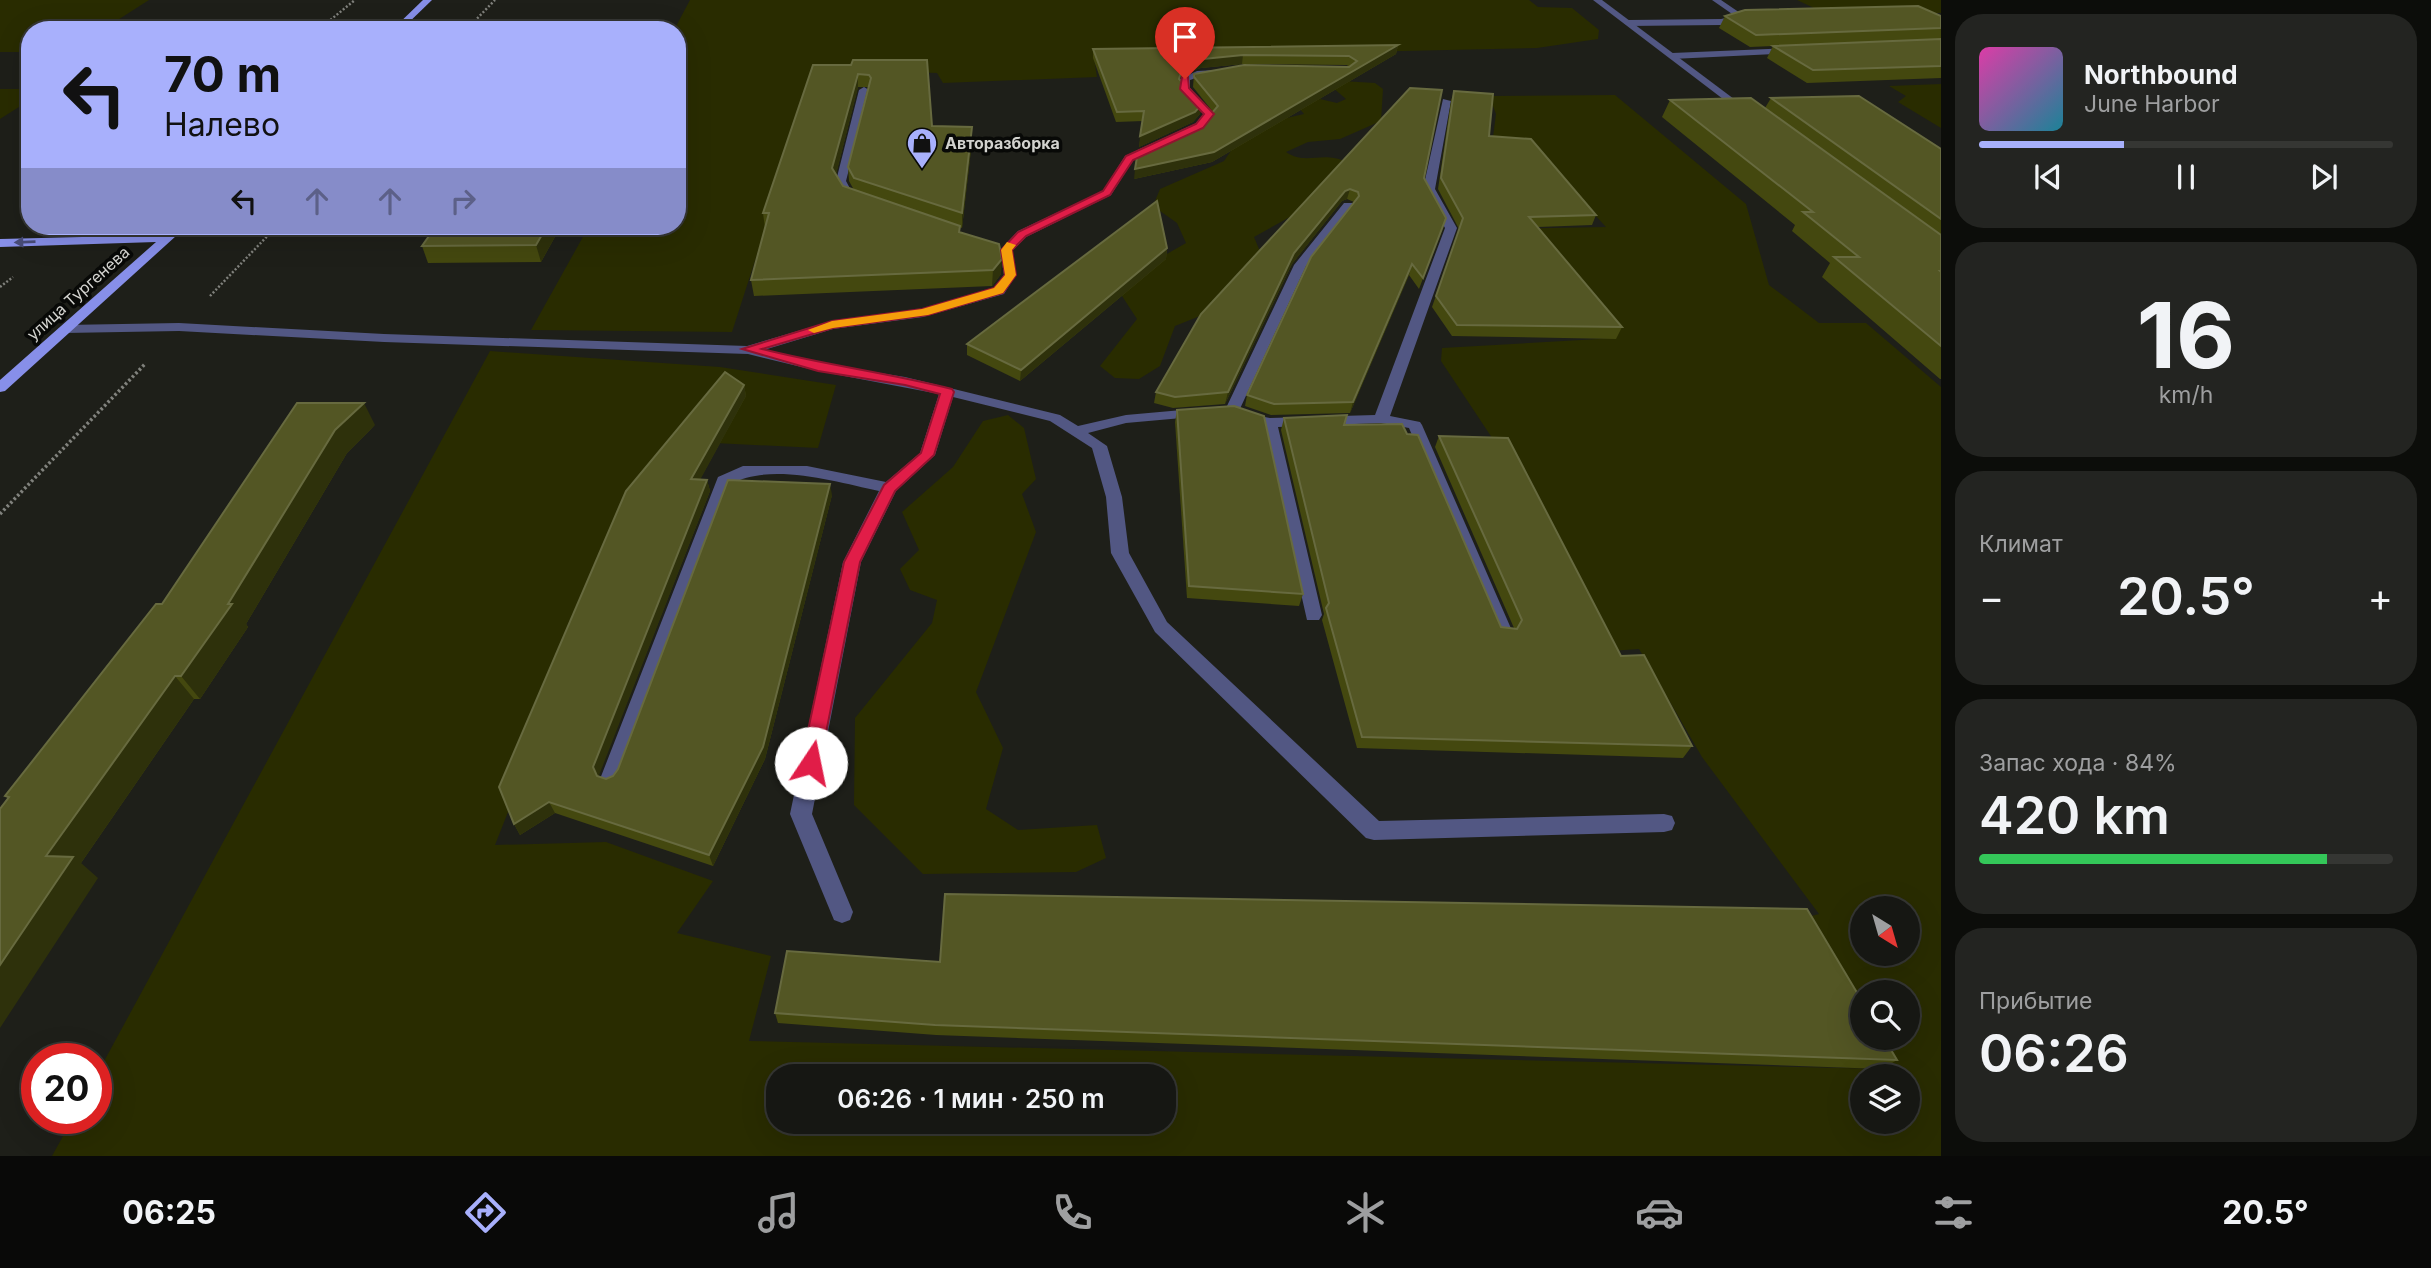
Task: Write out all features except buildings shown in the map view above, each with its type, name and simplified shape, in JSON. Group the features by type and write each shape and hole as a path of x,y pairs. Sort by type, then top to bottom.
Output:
{"main road":[{"path":"406,21 428,0"},
{"name":"улица Тургенева","path":"0,388 170,235"},
{"path":"0,243 167,238"}],"street":[{"path":"1597,0 1762,123"},
{"path":"1628,23 1721,22 1742,17 1716,0"},
{"path":"1672,56 1807,51"},
{"path":"1006,250 1022,234 1107,193 1129,158 1199,126 1209,114 1185,89 1185,79 1234,71"},
{"path":"864,90 841,181 849,196 875,205"},
{"path":"1381,419 1451,228 1429,189 1446,101"},
{"path":"1233,410 1300,265 1348,205"},
{"path":"993,245 1006,250"},
{"path":"748,349 832,324 923,313 999,291 1010,275 1006,250"},
{"path":"65,329 180,327 384,338 748,349 818,367 905,381 1055,418 1099,446 1114,497 1120,553 1161,627 1289,753 1374,831 1664,823"},
{"path":"842,912 801,814 852,562 889,488 927,455 947,392"},
{"path":"1076,431 1126,419 1233,410 1269,423 1381,419 1415,425 1504,633"},
{"path":"1269,423 1312,615"},
{"path":"610,779 724,481 743,471 807,471 889,488"}],"path":[{"path":"329,21 355,0"},
{"path":"475,21 495,0"},
{"path":"0,514 268,235"}],"green space":[{"path":"0,0 149,0 116,21 21,21 21,52 0,52"},
{"path":"690,0 1529,0 1538,7 1572,8 1599,30 1598,39 1537,48 1094,58 1097,77 943,83 937,73 851,70 814,78 732,332 531,330 584,235 686,235 686,21 679,21"},
{"path":"1797,0 1941,0 1941,13 1831,16"},
{"path":"1342,81 1375,83 1383,89 1381,121 1340,139 1308,142 1286,152 1301,158 1329,157 1347,162 1335,192 1254,237 1267,268 1225,306 1175,326 1160,366 1139,379 1115,378 1100,366 1137,319 1122,296 1132,274 1186,243 1177,223 1153,206 1160,189 1224,161 1247,127 1304,114 1298,107 1320,99 1337,103 1346,99 1332,87"},
{"path":"1941,84 1941,128 1898,102 1906,96 1889,86"},
{"path":"0,89 21,89 21,106 0,119"},
{"path":"1615,95 1746,204 1769,285 1819,323 1866,323 1941,387 1941,1156 52,1156 64,1134 112,1134 112,1047 490,351 720,367 836,385 818,448 674,441 630,503 495,845 606,842 713,881 677,933 771,956 749,1041 1850,1068 1850,1134 1920,1134 1920,1064 1879,1064 1871,1050 1920,1050 1920,980 1850,980 1850,1014 1795,920 1819,914 1702,757 1639,649 1611,651 1520,480 1441,361 1442,348 1616,338 1503,229 1606,227 1550,167 1492,145 1496,114 1489,96"},
{"path":"1008,415 1024,428 1036,479 1022,494 1036,532 976,692 1003,748 986,809 1018,830 1097,825 1106,858 1076,872 923,874 854,805 855,718 932,623 937,600 910,590 900,569 919,550 902,512 953,467 983,421"}],"slow traffic":[{"path":"814,330 832,324 923,313 999,291 1010,275 1006,250 1011,245"}],"place":[{"name":"Авторазборка","path":"922,170"}],"route":[{"path":"811,763 852,562 889,488 927,455 947,392 905,381 818,367 748,349 832,324 923,313 999,291 1010,275 1006,250 1022,234 1107,193 1129,158 1199,126 1209,114 1185,89 1185,79"}]}
